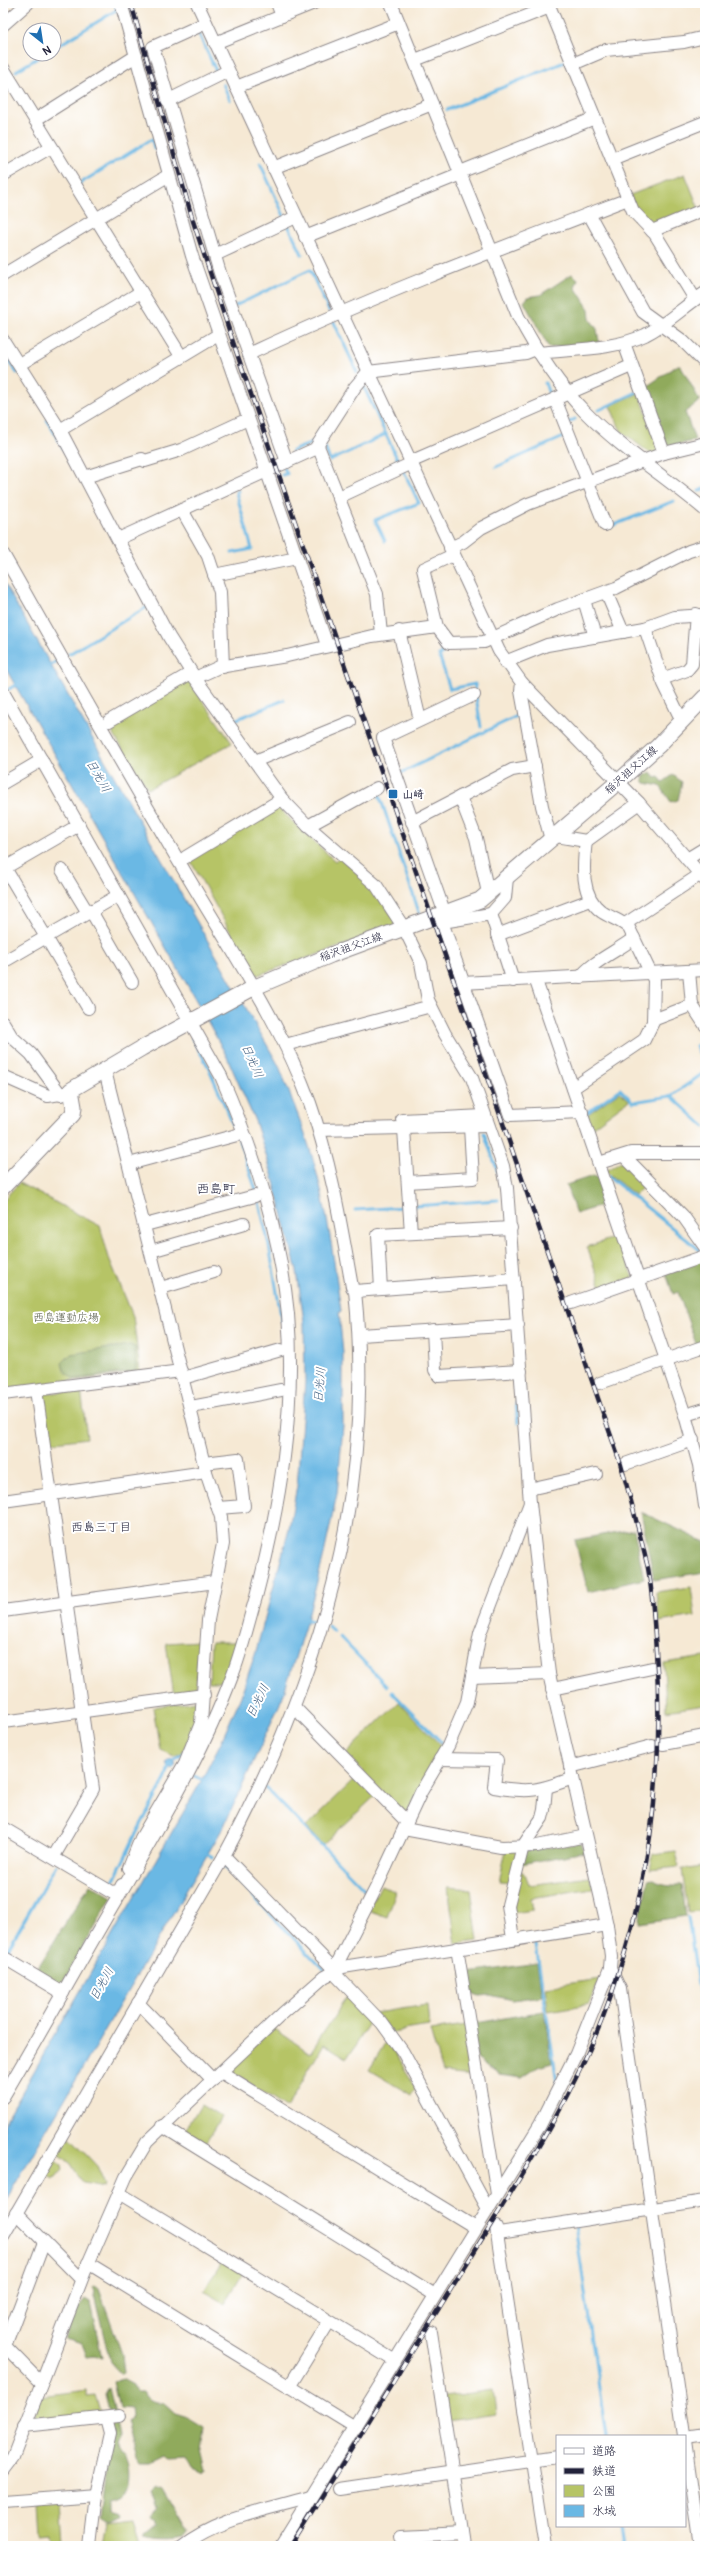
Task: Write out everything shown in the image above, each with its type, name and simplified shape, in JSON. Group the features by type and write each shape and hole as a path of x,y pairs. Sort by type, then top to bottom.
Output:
{"main road":[{"name":"稲沢祖父江線","path":"66,1093 192,1021 252,989 308,964 404,928 442,918 469,906 507,878 619,781 705,697"},
{"path":"3,1187 73,1114 74,1107 66,1093"}],"street":[{"path":"3,25 28,3"},
{"path":"121,3 169,175 218,335 327,645"},
{"path":"197,3 492,638 506,662 522,683 619,781 703,877 625,924"},
{"path":"277,3 282,16"},
{"path":"216,43 314,3"},
{"path":"391,3 518,316 538,351 568,394 608,433 705,510"},
{"path":"118,539 287,462 318,446 355,387 368,372 526,354 538,351 624,343 660,326 700,296 652,230 632,211 549,5 415,60"},
{"path":"206,23 153,48 167,101 215,255 287,462"},
{"path":"236,87 400,23"},
{"path":"573,64 606,50 684,42 705,37"},
{"path":"35,120 136,56"},
{"path":"3,68 181,356"},
{"path":"167,101 228,71"},
{"path":"273,168 432,104"},
{"path":"305,237 595,118"},
{"path":"612,159 705,122"},
{"path":"3,175 51,147"},
{"path":"3,275 169,175"},
{"path":"249,354 340,311 492,250 628,199"},
{"path":"652,230 705,209"},
{"path":"589,214 643,312 682,341 705,363"},
{"path":"215,255 296,217"},
{"path":"20,364 141,292"},
{"path":"60,430 218,335"},
{"path":"3,340 20,364 60,430 169,637 193,676 282,799 308,826 376,885 404,928 421,963 431,1006 445,1034 472,1078 502,1166 511,1228 530,1503 549,1674 607,1925 611,1956 610,1968 576,2054 557,2095 281,2546"},
{"path":"624,343 631,366 664,453"},
{"path":"339,497 410,463 631,366"},
{"path":"555,399 605,525"},
{"path":"85,476 142,459 145,460 181,450 248,419"},
{"path":"705,443 664,453 528,504 481,528 451,552 423,569 437,627 449,643 484,642 606,592 689,551 705,546"},
{"path":"318,446 377,594 381,634"},
{"path":"182,510 208,556 220,592 223,667"},
{"path":"3,554 100,726 285,1045 319,1130 337,1202 352,1288 355,1291 360,1335 358,1440 354,1484 345,1535 333,1584 313,1658 295,1708 249,1809 224,1856 3,2236"},
{"path":"214,575 297,558"},
{"path":"606,592 623,632"},
{"path":"584,600 595,637"},
{"path":"506,662 547,645 645,628 675,617 700,614 692,664 687,670 662,679"},
{"path":"109,721 193,676 223,667 287,656 327,645 381,634 437,627"},
{"path":"645,628 662,679 682,721"},
{"path":"399,631 420,720"},
{"path":"522,683 521,691 535,766 554,838 586,841 639,803"},
{"path":"3,692 192,1021 221,1076 243,1125 269,1211 284,1284 288,1316 289,1364 286,1442 278,1510 233,1676 177,1796 3,2097"},
{"path":"474,695 383,738 412,822 442,918 468,983 510,1115 582,1112"},
{"path":"254,761 350,722"},
{"path":"3,783 42,760"},
{"path":"412,822 512,770 535,766"},
{"path":"308,826 377,788"},
{"path":"460,797 476,838 488,893"},
{"path":"186,857 282,799"},
{"path":"79,825 4,869 88,1008"},
{"path":"573,1088 644,1040 653,1020 655,986 651,973 634,938 625,924 602,912 590,900 583,868 586,841"},
{"path":"687,859 705,848"},
{"path":"62,870 85,908 91,911 132,982"},
{"path":"442,918 491,914 505,898 507,878"},
{"path":"3,962 119,895"},
{"path":"497,935 590,900"},
{"path":"491,914 513,981"},
{"path":"581,977 586,969 614,953 634,938"},
{"path":"468,983 508,969"},
{"path":"468,983 536,981 705,970"},
{"path":"689,971 692,1006 705,1025"},
{"path":"536,981 685,1415 693,1440 705,1506"},
{"path":"285,1045 431,1006"},
{"path":"653,1020 692,1006"},
{"path":"3,1022 8,1039 31,1054 66,1093"},
{"path":"3,1828 54,1856 111,1892 119,1891 141,1838 185,1763 201,1722 208,1620 222,1544 221,1517 205,1468 152,1251 104,1071"},
{"path":"3,1076 48,1096 66,1093"},
{"path":"319,1130 399,1127 403,1125 486,1121"},
{"path":"403,1125 470,1127 486,1121"},
{"path":"403,1125 411,1233"},
{"path":"408,1182 473,1178 470,1127"},
{"path":"129,1164 237,1135"},
{"path":"599,1162 625,1157 631,1153 705,1153"},
{"path":"625,1157 683,1216 705,1247"},
{"path":"145,1225 255,1196"},
{"path":"152,1251 244,1224"},
{"path":"380,1289 378,1235 511,1228"},
{"path":"571,1303 705,1256"},
{"path":"161,1288 214,1272"},
{"path":"355,1291 514,1279"},
{"path":"360,1335 518,1325"},
{"path":"433,1330 435,1370 439,1376 521,1371"},
{"path":"600,1383 705,1346"},
{"path":"3,1394 182,1374 281,1350"},
{"path":"36,1390 93,1789 54,1856"},
{"path":"191,1407 281,1390"},
{"path":"685,1415 705,1409"},
{"path":"624,1464 693,1440"},
{"path":"3,1501 51,1495 205,1468 238,1459 244,1506 218,1508"},
{"path":"529,1489 596,1474"},
{"path":"333,1972 405,1826 448,1746 468,1702 480,1634 525,1511 530,1503"},
{"path":"3,1611 215,1582"},
{"path":"552,1689 652,1668"},
{"path":"472,1677 549,1674"},
{"path":"3,1722 204,1695"},
{"path":"295,1708 405,1826 501,1847 537,1846 586,1836"},
{"path":"440,1759 497,1760 494,1786 523,1792 546,1788 572,1773 657,1745 705,1736"},
{"path":"513,1939 508,1905 523,1846 542,1818 546,1788"},
{"path":"224,1856 330,1965 333,1972 382,2023 402,2052 488,2209"},
{"path":"3,2470 13,2458 24,2426 88,2263 119,2194 147,2142 162,2126 282,2014 333,1972 343,1967 607,1925"},
{"path":"457,1948 497,2194"},
{"path":"3,1957 63,1993"},
{"path":"610,1968 620,1989 685,2435"},
{"path":"138,2003 217,2076 476,2228"},
{"path":"162,2126 435,2295"},
{"path":"119,2194 395,2361"},
{"path":"545,2546 497,2230 705,2201"},
{"path":"16,2213 81,2279"},
{"path":"41,2383 4,2345 44,2242"},
{"path":"88,2263 355,2427"},
{"path":"289,2387 329,2322"},
{"path":"431,2332 464,2546"},
{"path":"24,2426 119,2416"},
{"path":"90,2546 96,2495 110,2433 106,2418"},
{"path":"686,2438 705,2435"},
{"path":"686,2445 700,2546"},
{"path":"339,2489 556,2457"},
{"path":"3,2502 96,2495"},
{"path":"181,2546 197,2533 219,2524 310,2497"},
{"path":"197,2533 200,2546"},
{"path":"401,2536 462,2533"}],"green space":[{"path":"685,174 699,209 655,227 635,208 630,195"},
{"path":"572,274 578,279 575,287 589,309 590,319 597,329 599,342 549,348 524,302 528,297 540,295"},
{"path":"680,365 700,401 685,412 695,440 668,448 643,389"},
{"path":"639,393 661,451 652,455 621,431 610,406"},
{"path":"187,678 232,743 148,789 107,724"},
{"path":"651,772 655,778 659,777 663,782 673,775 682,782 678,800 671,802 660,786 645,783 643,780 644,776"},
{"path":"277,807 335,861 340,857 368,881 396,921 394,928 255,976 189,858"},
{"path":"619,1092 629,1100 590,1129 585,1116"},
{"path":"621,1161 647,1183 635,1195 606,1172"},
{"path":"593,1176 599,1178 608,1203 576,1214 566,1185"},
{"name":"西島運動広場","path":"19,1183 100,1226 109,1258 133,1316 140,1372 3,1390 3,1200"},
{"path":"619,1236 633,1278 601,1287 587,1247"},
{"path":"702,1259 705,1276 705,1344 697,1347 678,1292 673,1294 665,1271"},
{"path":"130,1345 135,1347 136,1371 74,1379 66,1372 62,1363 71,1354"},
{"path":"81,1389 87,1438 47,1443 43,1397 46,1394"},
{"path":"641,1512 705,1542 705,1572 654,1580"},
{"path":"634,1529 644,1579 588,1592 575,1540"},
{"path":"691,1587 695,1616 659,1622 656,1592"},
{"path":"199,1641 196,1692 174,1696 166,1643"},
{"path":"211,1642 237,1642 222,1682 209,1682"},
{"path":"705,1657 705,1705 666,1711 664,1663"},
{"path":"196,1701 196,1722 182,1753 174,1756 160,1750 153,1707"},
{"path":"399,1702 442,1747 405,1817 346,1754"},
{"path":"358,1776 376,1795 323,1845 306,1827"},
{"path":"581,1843 585,1852 521,1864 524,1851"},
{"path":"518,1848 512,1882 499,1881 506,1850"},
{"path":"676,1851 679,1867 650,1870 653,1854"},
{"path":"701,1866 705,1887 705,1910 688,1912 682,1869"},
{"path":"520,1872 524,1872 529,1885 590,1877 593,1888 531,1898 533,1910 513,1913"},
{"path":"653,1879 663,1884 682,1885 686,1916 639,1923 648,1880"},
{"path":"90,1884 112,1897 61,1986 35,1972"},
{"path":"381,1885 396,1892 387,1917 368,1910"},
{"path":"448,1887 471,1889 478,1941 456,1944"},
{"path":"537,1963 542,1996 512,2000 490,1995 480,1996 465,1991 462,1974"},
{"path":"600,1979 590,2004 548,2011 545,1987"},
{"path":"347,1997 371,2020 347,2058 324,2044 286,2108 228,2069 272,2027 310,2053"},
{"path":"427,2005 429,2026 392,2032 375,2013"},
{"path":"544,2011 552,2063 538,2067 522,2078 499,2075 477,2059 471,2024"},
{"path":"466,2025 474,2076 442,2073 430,2030"},
{"path":"387,2041 416,2087 411,2095 369,2070"},
{"path":"201,2104 222,2117 203,2148 182,2136"},
{"path":"67,2135 97,2166 105,2184 104,2187 83,2183 71,2164 57,2152"},
{"path":"54,2159 62,2165 63,2170 54,2180 43,2173"},
{"path":"223,2260 244,2272 225,2303 204,2291"},
{"path":"95,2286 99,2289 122,2354 124,2372 121,2374 110,2362 94,2295 95,2292 93,2287"},
{"path":"85,2299 90,2302 102,2358 95,2355 87,2356 82,2344 64,2339 76,2310"},
{"path":"122,2379 133,2385 136,2391 143,2391 156,2403 163,2403 175,2414 191,2419 204,2427 201,2451 206,2472 203,2475 194,2471 188,2460 170,2461 165,2457 151,2464 141,2464 137,2458 127,2422 132,2417 131,2408 119,2407 113,2382"},
{"path":"109,2387 115,2412 110,2414 105,2394"},
{"path":"87,2390 87,2396 95,2395 101,2416 36,2422 32,2419 40,2396"},
{"path":"493,2390 496,2414 448,2421 444,2397"},
{"path":"114,2421 117,2422 120,2435 116,2443 125,2455 130,2470 130,2477 126,2490 122,2495 109,2500 109,2510 119,2513 119,2516 109,2521 100,2518 111,2424"},
{"path":"156,2486 162,2489 188,2534 184,2539 164,2541 145,2538 145,2535 156,2526 156,2522 152,2516 158,2505 152,2489"},
{"path":"59,2501 62,2541 50,2541 49,2533 38,2534 36,2502"},
{"path":"134,2519 141,2546 102,2546 106,2522"}],"water":[{"name":"日光川","path":"3,581 279,1066 310,1150 329,1228 341,1311 339,1312 343,1353 343,1426 337,1494 323,1559 307,1620 282,1699 224,1826 3,2205 3,2125 199,1785 221,1742 241,1696 256,1651 288,1533 297,1486 305,1381 304,1322 297,1271 272,1174 255,1121 227,1057 201,1009 3,664"},
{"path":"171,1759 176,1764 171,1769 166,1764"}],"waterway":[{"path":"62,43 117,10 115,3"},
{"path":"198,32 217,73"},
{"path":"447,110 567,61"},
{"path":"16,71 31,62"},
{"path":"223,84 230,100"},
{"path":"78,183 79,184 152,139 154,149"},
{"path":"260,163 285,218"},
{"path":"288,225 302,254"},
{"path":"235,306 310,270 329,311"},
{"path":"333,320 357,372"},
{"path":"3,352 17,373"},
{"path":"545,383 550,397"},
{"path":"363,385 400,465"},
{"path":"599,410 637,392"},
{"path":"567,423 575,419"},
{"path":"47,420 66,453"},
{"path":"325,447 330,461 386,434"},
{"path":"496,467 566,436"},
{"path":"292,451 315,442"},
{"path":"282,475 287,474 284,468"},
{"path":"385,541 375,520 419,503 403,470"},
{"path":"699,491 705,488"},
{"path":"232,553 252,549 236,492 238,491"},
{"path":"609,527 674,501"},
{"path":"69,654 147,607"},
{"path":"443,642 440,643 442,654 439,655 450,689 475,684 475,692"},
{"path":"48,666 57,661"},
{"path":"9,689 17,684"},
{"path":"476,697 481,727"},
{"path":"232,721 284,700"},
{"path":"697,712 705,713"},
{"path":"399,774 521,714"},
{"path":"378,791 421,918"},
{"path":"192,1038 208,1066 236,1132"},
{"path":"705,1040 696,1046 705,1065"},
{"path":"671,1096 705,1072"},
{"path":"586,1113 620,1089 633,1102 671,1096 705,1127"},
{"path":"484,1133 499,1175"},
{"path":"238,1137 257,1193"},
{"path":"609,1177 701,1251"},
{"path":"258,1198 269,1245 282,1322"},
{"path":"414,1206 498,1200"},
{"path":"355,1210 404,1207"},
{"path":"515,1384 516,1394"},
{"path":"516,1403 518,1423"},
{"path":"305,1619 315,1622"},
{"path":"328,1626 334,1632"},
{"path":"340,1637 387,1686"},
{"path":"392,1692 442,1743"},
{"path":"171,1762 184,1753"},
{"path":"70,1861 112,1882 166,1778 169,1765 173,1767"},
{"path":"194,1776 205,1781"},
{"path":"265,1787 368,1893"},
{"path":"204,1852 213,1857"},
{"path":"3,1950 6,1952 56,1865"},
{"path":"224,1866 325,1971"},
{"path":"688,1917 705,2031"},
{"path":"535,1939 557,2082"},
{"path":"575,2224 606,2435"},
{"path":"620,2527 623,2546"}],"railway":[{"path":"131,3 193,221 235,348 621,1465 650,1578 656,1651 658,1744 650,1837 632,1928 619,1973 603,2017 575,2079 543,2139 291,2546"}],"place":[{"name":"山崎","path":"393,794"}],"district":[{"name":"西島町","path":"216,1189"},
{"name":"西島三丁目","path":"101,1527"}]}
